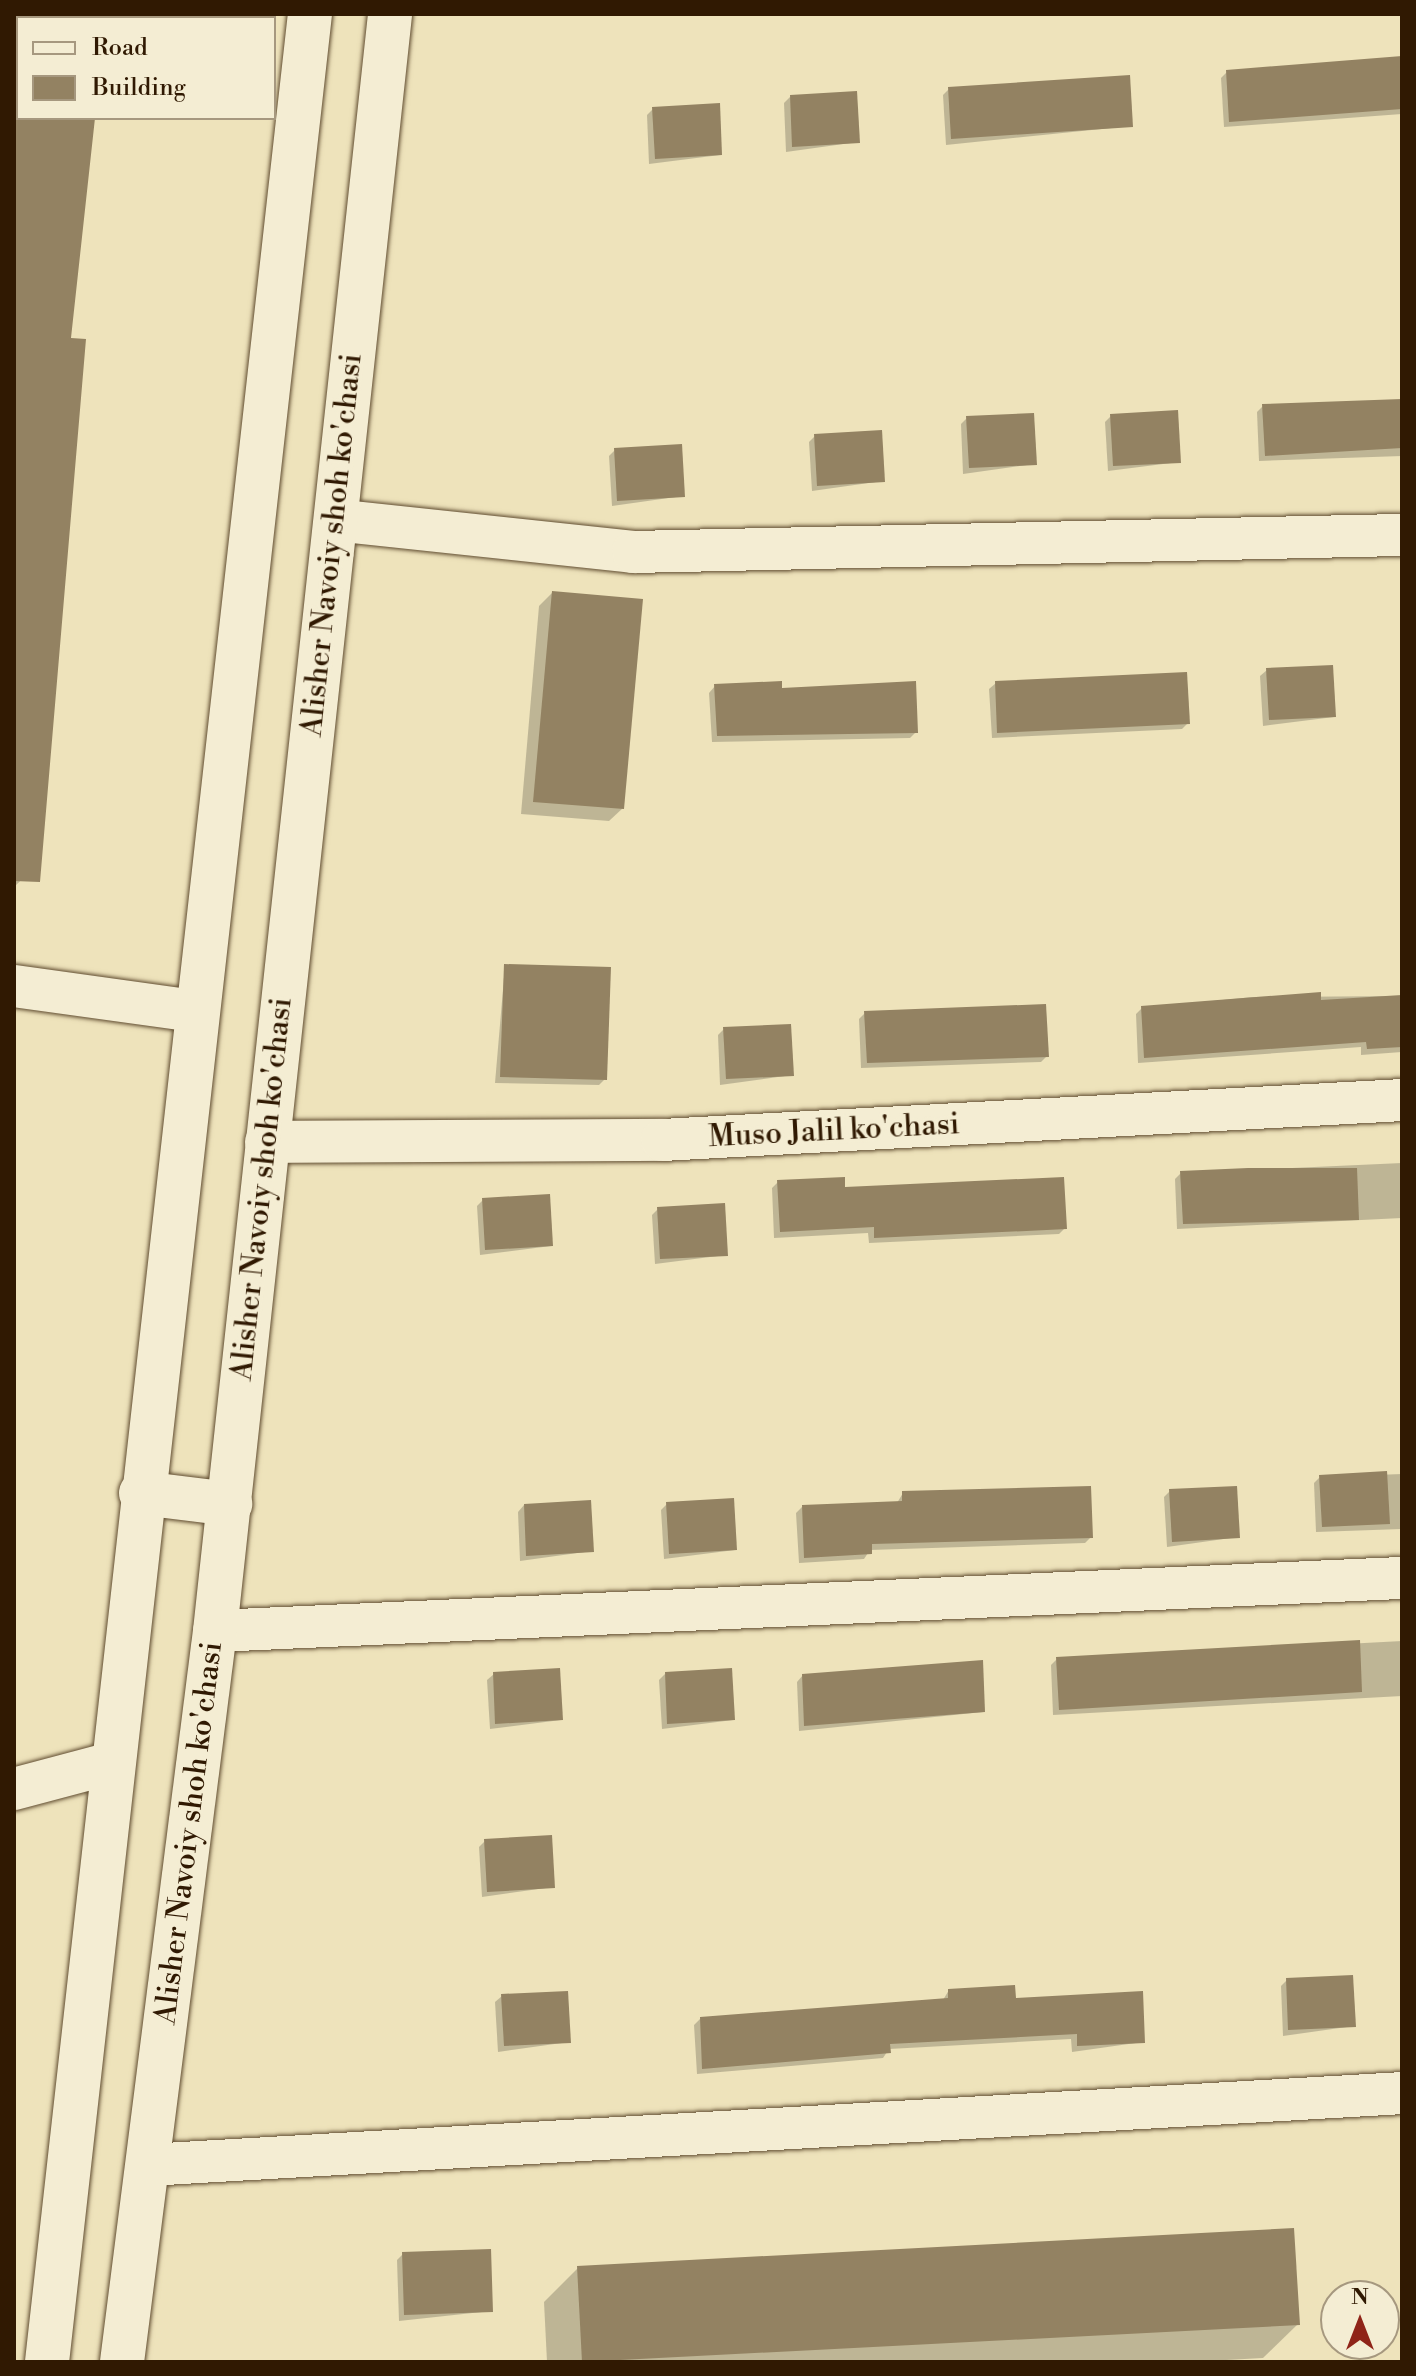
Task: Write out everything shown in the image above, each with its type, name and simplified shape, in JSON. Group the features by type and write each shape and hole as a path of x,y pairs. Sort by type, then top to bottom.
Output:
{"main road":[{"path":"47,2362 141,1493 310,14"},
{"name":"Alisher Navoiy shoh ko'chasi","path":"122,2362 230,1504 266,1142 390,14"},
{"path":"141,1493 230,1504"}],"street":[{"path":"335,520 633,552 1402,535"},
{"path":"14,986 195,1011"},
{"name":"Muso Jalil ko'chasi","path":"266,1142 662,1140 1402,1100"},
{"path":"215,1631 1402,1578"},
{"path":"14,1789 112,1763"},
{"path":"147,2165 1402,2093"}],"building":[{"path":"1402,56 1402,109 1229,122 1226,70"},
{"path":"1130,75 1133,127 951,139 948,87"},
{"path":"857,91 860,143 792,147 790,95"},
{"path":"720,103 722,155 655,159 652,107"},
{"path":"14,118 95,120 71,338 86,339 40,882 14,881"},
{"path":"1402,399 1402,448 1265,456 1262,404"},
{"path":"1178,410 1181,463 1113,466 1110,414"},
{"path":"1034,413 1037,465 969,468 966,416"},
{"path":"882,430 885,482 817,486 814,434"},
{"path":"682,444 685,497 617,501 614,448"},
{"path":"552,591 643,599 624,809 533,802"},
{"path":"1333,665 1336,717 1269,720 1266,668"},
{"path":"1187,672 1190,724 997,733 995,681"},
{"path":"782,681 782,688 916,681 918,733 717,736 714,684"},
{"path":"504,964 611,967 607,1080 500,1077"},
{"path":"1321,992 1321,1000 1402,995 1402,1047 1367,1049 1366,1042 1144,1058 1141,1006"},
{"path":"1046,1004 1049,1057 867,1063 864,1011"},
{"path":"791,1024 794,1076 726,1079 723,1027"},
{"path":"1357,1168 1359,1220 1183,1224 1180,1171"},
{"path":"845,1177 845,1187 1064,1177 1067,1229 874,1238 874,1227 780,1232 777,1180"},
{"path":"550,1194 553,1246 485,1250 482,1198"},
{"path":"725,1203 728,1256 660,1259 657,1207"},
{"path":"1387,1471 1390,1524 1322,1527 1319,1475"},
{"path":"1091,1486 1093,1538 872,1544 872,1554 804,1558 802,1505 902,1501 902,1491"},
{"path":"1237,1486 1240,1538 1172,1542 1169,1489"},
{"path":"734,1498 737,1550 669,1554 666,1502"},
{"path":"591,1500 594,1552 526,1556 524,1504"},
{"path":"1360,1640 1362,1692 1059,1710 1056,1657"},
{"path":"983,1660 985,1712 804,1726 802,1674"},
{"path":"560,1668 563,1720 495,1724 493,1672"},
{"path":"732,1668 735,1720 667,1724 665,1672"},
{"path":"552,1835 555,1888 487,1892 484,1839"},
{"path":"1353,1975 1356,2027 1288,2030 1286,1978"},
{"path":"1015,1985 1016,1998 1143,1991 1145,2043 1077,2046 1077,2034 890,2044 891,2053 702,2069 700,2017 948,1998 948,1989"},
{"path":"568,1991 571,2043 504,2046 501,1994"},
{"path":"1294,2228 1300,2325 582,2362 577,2266"},
{"path":"491,2249 493,2312 404,2315 402,2252"}]}
